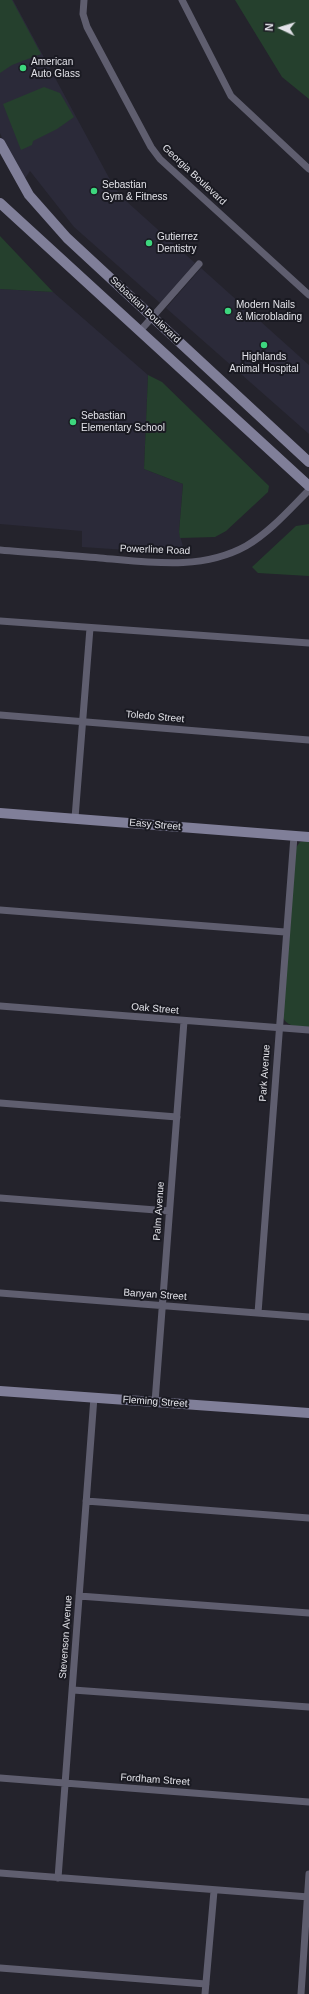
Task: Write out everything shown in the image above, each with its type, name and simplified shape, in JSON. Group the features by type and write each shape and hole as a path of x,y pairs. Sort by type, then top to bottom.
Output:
{"main road":[{"name":"Sebastian Boulevard","path":"0,143 29,195 66,238 309,462"},
{"name":"Sebastian Boulevard","path":"0,203 309,486"},
{"name":"Easy Street","path":"0,813 309,837"},
{"name":"Fleming Street","path":"0,1391 309,1413"}],"street":[{"name":"Georgia Boulevard","path":"84,0 83,14 87,27 150,147 160,159 309,295"},
{"path":"182,0 231,96 309,169"},
{"path":"140,331 200,264"},
{"name":"Powerline Road","path":"0,550 155,562 185,563 211,559 245,546 272,527 309,490"},
{"path":"0,621 309,643"},
{"path":"75,818 90,628"},
{"name":"Toledo Street","path":"0,715 309,740"},
{"name":"Park Avenue","path":"258,1312 285,932 294,836"},
{"path":"0,910 285,932"},
{"name":"Oak Street","path":"0,1006 309,1030"},
{"name":"Palm Avenue","path":"155,1402 184,1021"},
{"path":"0,1103 177,1117"},
{"path":"0,1198 169,1211"},
{"name":"Banyan Street","path":"0,1293 309,1317"},
{"name":"Stevenson Avenue","path":"58,1878 94,1398"},
{"path":"86,1502 309,1518"},
{"path":"79,1596 309,1613"},
{"path":"73,1690 309,1707"},
{"name":"Fordham Street","path":"0,1778 309,1802"},
{"path":"0,1873 214,1891 308,1896"},
{"path":"301,1994 309,1874"},
{"path":"205,1994 214,1891"},
{"path":"0,1968 206,1984"}],"shaded area":[{"path":"0,0 13,0 114,187 125,200 195,263 160,303 74,227 30,171 24,180 8,152 0,133"},
{"path":"201,268 309,365 309,434 166,308"},
{"name":"Sebastian Elementary School","path":"0,289 53,292 148,375 144,469 183,484 179,532 185,554 82,547 82,531 0,524"}],"green space":[{"path":"0,0 12,0 41,54 12,65 0,73"},
{"path":"235,0 309,0 309,99 282,77"},
{"path":"44,87 60,93 74,117 57,129 33,141 32,145 21,150 3,104"},
{"path":"0,236 53,292 0,289"},
{"path":"148,375 162,382 269,486 268,492 226,531 215,537 180,538 179,532 183,484 144,469"},
{"path":"309,524 309,576 258,573 252,567 296,526"},
{"path":"309,840 309,1027 287,1023 282,1016 295,849 300,842"}],"place":[{"name":"American Auto Glass","path":"23,68"},
{"name":"Sebastian Gym & Fitness","path":"94,191"},
{"name":"Gutierrez Dentistry","path":"149,243"},
{"name":"Modern Nails & Microblading","path":"228,311"},
{"name":"Highlands Animal Hospital","path":"264,345"},
{"name":"Sebastian Elementary School","path":"73,422"}]}
